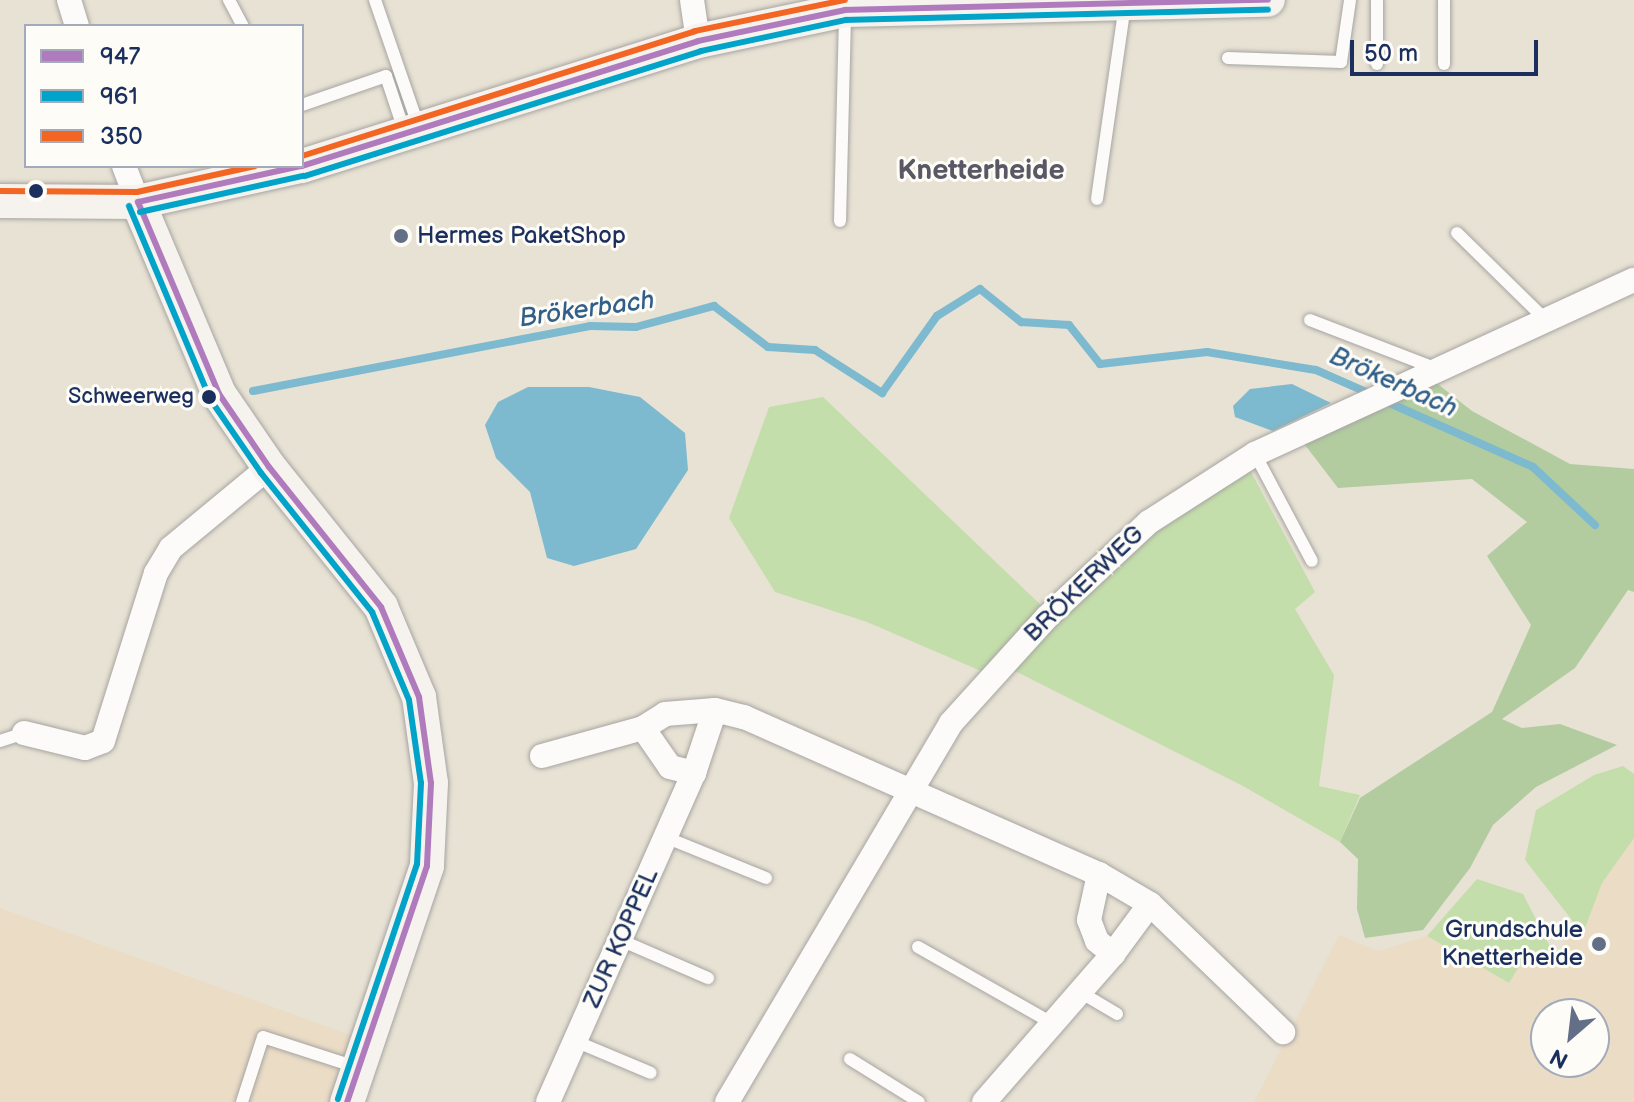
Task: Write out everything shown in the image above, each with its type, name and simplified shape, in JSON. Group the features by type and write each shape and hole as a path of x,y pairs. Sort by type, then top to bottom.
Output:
{"main road":[{"path":"304,165 698,41 845,10 912,3 1125,4 1268,0"},
{"path":"0,201 138,202 292,168"},
{"path":"138,202 195,346 219,394 269,467 381,607 419,697 427,739 431,821 427,866 347,1102"}],"street":[{"path":"69,0 76,24"},
{"path":"692,0 698,41"},
{"path":"125,168 138,202"},
{"name":"BRÖKERWEG","path":"727,1102 909,787 951,723 1047,617 1149,522 1255,454 1634,280"},
{"path":"24,733 85,748 103,741 156,573 171,548 269,467"},
{"path":"542,756 643,728 665,714 715,710 744,717 909,787 1099,874 1150,904 1283,1032"},
{"name":"ZUR KOPPEL","path":"548,1102 694,773 715,710"},
{"path":"643,728 670,767 694,773"},
{"path":"1099,874 1089,920 1097,941 1113,954"},
{"path":"984,1102 1050,1022 1113,954 1150,904"}],"lane":[{"path":"229,0 242,24"},
{"path":"375,0 412,130"},
{"path":"1228,58 1341,62 1350,0"},
{"path":"1377,0 1377,64"},
{"path":"1444,0 1444,64"},
{"path":"1097,199 1125,4"},
{"path":"840,221 845,10"},
{"path":"304,104 386,76 412,130"},
{"path":"1457,233 1547,321"},
{"path":"1310,320 1437,369"},
{"path":"1255,454 1312,561"},
{"path":"0,741 24,733"},
{"path":"665,837 766,878"},
{"path":"620,940 708,978"},
{"path":"918,947 1050,1022"},
{"path":"1080,992 1117,1014"},
{"path":"242,1102 263,1037 359,1068"},
{"path":"575,1041 651,1073"},
{"path":"850,1059 919,1102"}],"shaded area":[{"name":"Grundschule Knetterheide","path":"1634,776 1634,1102 1254,1102 1339,935 1378,951 1427,936 1509,983 1527,954 1557,960"},
{"path":"0,908 353,1036 328,1102 0,1102"}],"green space":[{"path":"1434,381 1472,411 1570,464 1634,469 1634,592 1628,590 1575,668 1502,719 1522,728 1560,724 1617,745 1536,787 1493,825 1470,868 1423,930 1365,938 1357,909 1358,859 1340,842 1360,798 1492,712 1531,625 1487,556 1527,522 1472,479 1338,488 1302,441"},
{"path":"823,397 1045,609 981,671 867,622 775,592 729,518 769,407"},
{"path":"1251,472 1315,592 1295,609 1334,675 1319,786 1360,795 1340,842 1243,786 1007,667 1152,528"},
{"path":"1623,766 1634,774 1634,838 1602,883 1585,928 1575,924 1525,860 1536,810 1594,775"},
{"path":"1477,879 1523,894 1557,960 1527,954 1509,983 1427,936"}],"water":[{"path":"1292,384 1331,403 1273,431 1235,417 1233,406 1250,389"},
{"path":"528,387 589,387 640,397 685,433 688,470 636,549 574,566 547,558 530,492 496,458 485,425 498,402"}],"waterway":[{"name":"Brökerbach","path":"253,391 590,326 636,327 714,306 768,347 815,350 882,393 937,316 980,289 1021,322 1069,325 1100,364 1207,352 1316,370 1373,395"},
{"name":"Brökerbach","path":"1385,401 1533,467 1595,525"}],"transit line":[{"name":"350","path":"304,155 695,31 845,0"},
{"name":"947","path":"304,165 698,41 845,10 1268,0"},
{"name":"961","path":"305,176 701,51 846,20 1268,10"},
{"name":"350","path":"0,191 137,192 246,168"},
{"name":"947","path":"138,202 292,168"},
{"name":"961","path":"140,212 303,176"},
{"name":"947","path":"138,202 219,394 269,467 381,607 419,697 431,783 427,866 347,1102"},
{"name":"961","path":"129,206 210,399 261,473 372,612 409,700 421,783 417,864 338,1099"}],"place":[{"name":"Hermes PaketShop","path":"401,236"},
{"name":"Schweerweg","path":"209,397"},
{"name":"Grundschule Knetterheide","path":"1599,944"}],"district":[{"name":"Knetterheide","path":"981,171"}]}
